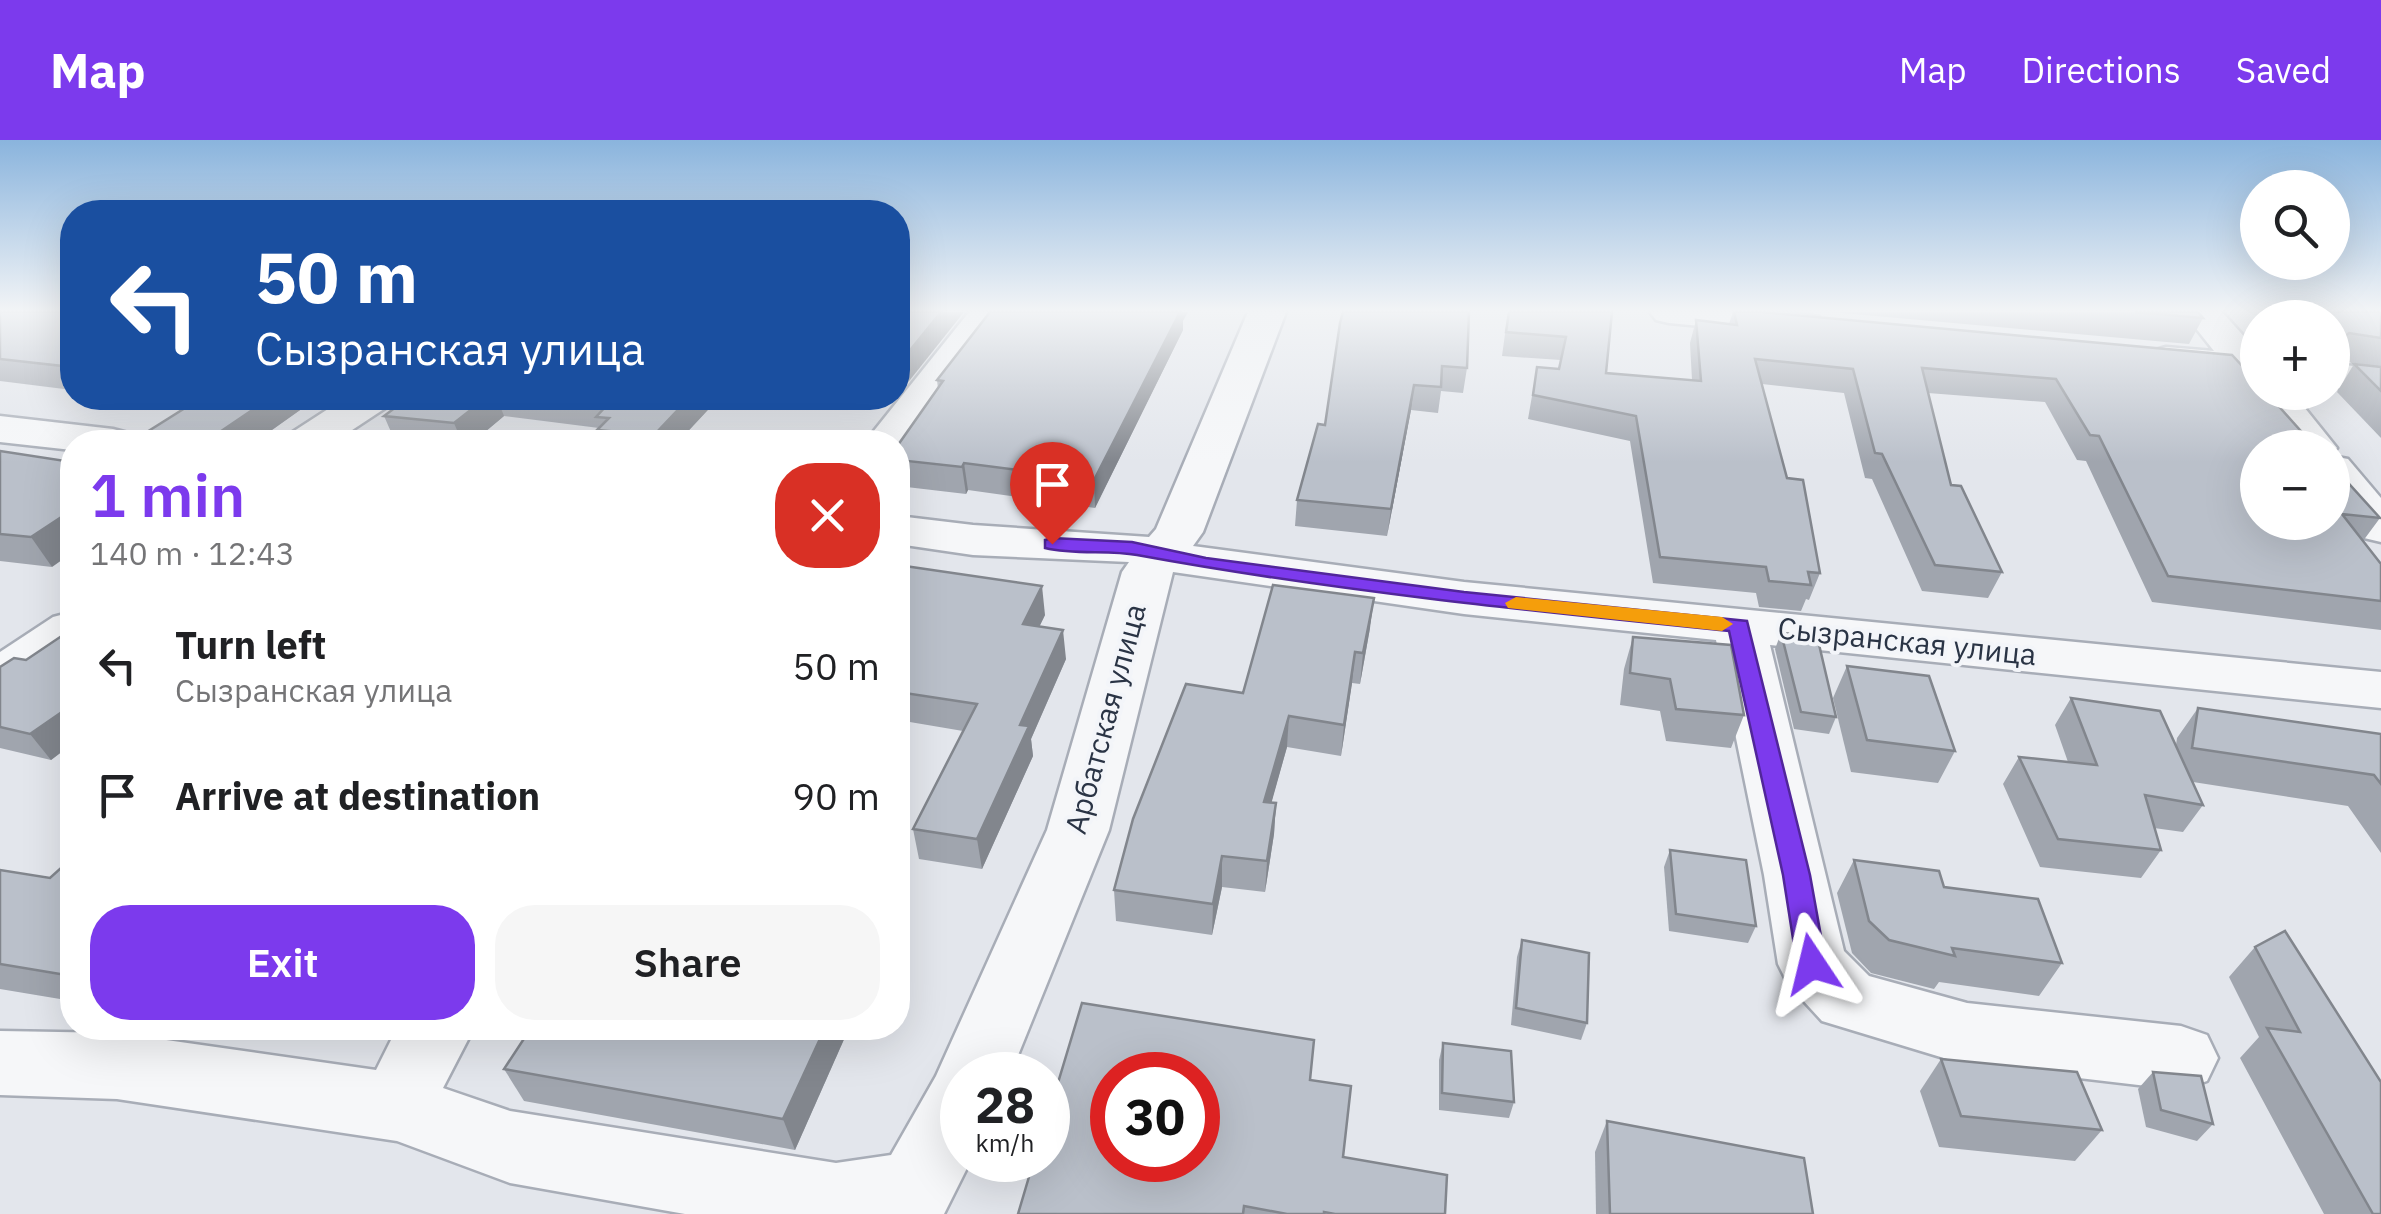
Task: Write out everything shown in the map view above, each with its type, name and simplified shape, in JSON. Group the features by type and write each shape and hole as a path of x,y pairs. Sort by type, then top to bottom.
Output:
{"street":[{"path":"895,430 949,362"},
{"name":"Арбатская улица","path":"983,1052 1078,830 1147,572 1180,532 1247,362"},
{"path":"2173,362 2240,372"},
{"path":"2350,378 2381,382"},
{"path":"324,430 354,410"},
{"path":"2285,410 2301,430"},
{"path":"0,429 60,436"},
{"path":"2350,491 2381,528"},
{"name":"Сызранская улица","path":"910,532 973,540 1132,548 1206,564 1464,598 2381,690"},
{"path":"1739,626 1796,875 1812,964 1846,1000 1967,1034 2181,1058"},
{"path":"0,677 60,637"},
{"path":"397,1107 428,1040"},
{"path":"0,1063 131,1047 397,1107 510,1147 836,1202 926,1202 940,1162"}],"building":[{"path":"951,362 1154,362 1094,480 964,463 962,467 910,461 909,430 943,381 937,380"},
{"path":"1334,362 1467,362 1467,368 1442,366 1441,387 1414,385 1391,509 1297,500 1318,424 1325,425"},
{"path":"1561,362 1607,362 1606,373 1701,381 1699,362 1756,362 1787,478 1803,480 1820,573 1808,572 1811,585 1769,581 1766,567 1660,557 1636,416 1533,395 1537,367 1559,369"},
{"path":"1786,362 2239,362 2240,410 2282,410 2300,430 2240,430 2240,540 2350,540 2350,524 2381,564 2381,601 2168,576 2099,436 2090,435 2056,379 1922,368 1951,485 1961,486 2002,572 1935,565 1882,454 1875,453 1853,369"},
{"path":"2354,364 2381,367 2381,391"},
{"path":"182,410 252,410 223,430 150,430"},
{"path":"392,410 471,410 454,423 384,416"},
{"path":"602,410 678,410 659,430 597,430 609,418 596,417"},
{"path":"0,451 60,460 60,518 31,537 0,534"},
{"path":"2350,485 2380,518 2350,515"},
{"path":"910,567 1042,586 1023,624 1063,630 1020,725 1029,726 977,839 913,829 977,704 910,694"},
{"path":"1273,585 1374,598 1363,653 1355,652 1344,725 1289,716 1264,802 1276,803 1267,861 1222,856 1213,904 1114,890 1133,819 1186,684 1243,693"},
{"path":"1781,633 1817,636 1836,717 1801,712"},
{"path":"60,637 60,713 30,734 0,727 0,667 14,658 26,660"},
{"path":"1633,637 1731,645 1744,715 1676,709 1670,679 1630,673"},
{"path":"1847,666 1929,676 1955,751 1867,740"},
{"path":"2071,698 2160,711 2203,805 2145,795 2161,850 2058,839 2019,757 2097,765"},
{"path":"2198,708 2381,734 2381,784 2374,775 2192,748"},
{"path":"1670,850 1746,860 1756,926 1676,914"},
{"path":"1854,860 1939,871 1944,887 2038,899 2062,963 1952,948 1955,956 1889,940 1869,921"},
{"path":"60,869 60,974 0,964 0,870 50,878"},
{"path":"2285,931 2381,1082 2381,1214 2373,1214 2267,1028 2300,1032 2255,947"},
{"path":"1522,940 1589,953 1587,1023 1516,1008"},
{"path":"1082,1003 1314,1040 1310,1080 1351,1086 1343,1157 1447,1175 1445,1214 1287,1214 1244,1206 1243,1214 1018,1214 1027,1182 1070,1182 1067,1052"},
{"path":"523,1040 819,1040 783,1119 504,1069"},
{"path":"1443,1043 1511,1051 1514,1102 1442,1093"},
{"path":"1941,1059 2077,1072 2102,1130 1961,1116"},
{"path":"2153,1072 2201,1076 2213,1124 2161,1110"},
{"path":"1607,1121 1804,1158 1813,1214 1610,1214"}],"slow traffic":[{"path":"1516,603 1722,624"}],"route":[{"path":"1052,544 1132,548 1206,564 1464,598 1739,626 1796,875 1812,964"}]}
